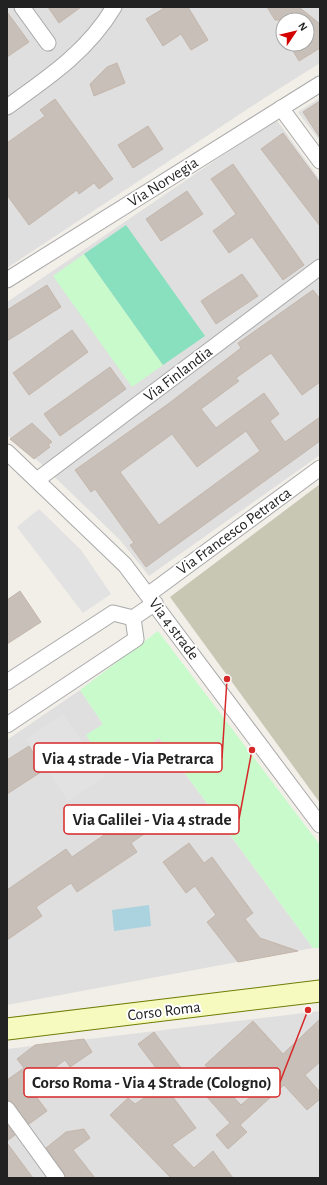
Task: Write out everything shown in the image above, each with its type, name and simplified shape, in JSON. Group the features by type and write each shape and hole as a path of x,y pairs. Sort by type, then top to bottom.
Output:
{"main road":[{"name":"Corso Roma","path":"7,1029 320,992"}],"street":[{"path":"22,7 48,43"},
{"path":"7,107 64,66 84,47 107,19 114,7"},
{"name":"Via Norvegia","path":"7,280 320,84"},
{"path":"281,108 320,161"},
{"name":"Via Finlandia","path":"37,480 320,267"},
{"name":"Via 4 strade","path":"7,452 125,565 320,825"},
{"name":"Via Francesco Petrarca","path":"133,618 152,599 320,468"},
{"path":"7,682 113,613 133,618 136,639 7,726"},
{"path":"7,1109 57,1178"}],"shaded area":[{"path":"7,7 320,7 320,63 7,268"},
{"path":"320,98 320,141 298,112"},
{"path":"276,119 320,180 320,455 149,576 120,540 38,461 7,435 7,302"},
{"path":"320,484 320,803 170,597"},
{"path":"39,509 81,550 111,594 83,613 17,527"},
{"path":"80,690 103,724 109,772 159,738 313,948 7,1005 7,740"},
{"path":"63,714 106,776 68,801 26,739"},
{"path":"320,1011 320,1178 66,1178 7,1100 7,1049"},
{"path":"7,1116 48,1178 7,1178"}],"green space":[{"path":"126,225 205,336 163,365 84,254"},
{"path":"84,254 163,365 132,387 53,276"},
{"path":"158,631 320,845 320,948 313,948 159,738 109,773 86,735 103,724 80,690"}],"water":[{"path":"149,905 151,926 114,931 112,910"}],"building":[{"path":"48,7 81,7 59,23"},
{"path":"166,7 188,7 208,40 191,50 181,34 163,46 146,19"},
{"path":"267,7 299,7 305,12 275,12 275,20"},
{"path":"7,12 29,42 7,57"},
{"path":"315,20 320,24 320,48 315,51"},
{"path":"294,52 314,52 299,61"},
{"path":"117,63 125,83 94,96 90,84 107,67"},
{"path":"55,99 113,179 99,189 94,183 79,194 77,190 29,225 7,195 7,143 45,116 40,110"},
{"path":"320,101 320,138 303,112"},
{"path":"148,126 163,149 133,168 118,145"},
{"path":"283,133 320,183 320,226 261,149"},
{"path":"233,164 304,265 283,280 252,237 229,253 213,231 236,214 211,179"},
{"path":"187,191 203,214 161,241 146,219"},
{"path":"242,274 258,296 216,324 201,301"},
{"path":"47,285 61,307 7,341 7,310"},
{"path":"313,290 320,299 320,382 302,395 271,353 236,378 239,381 201,409 216,428 264,393 279,414 270,421 285,442 320,417 320,441 146,567 130,545 134,543 95,489 91,492 75,470 168,404 241,348 238,343","holes":["246,431 260,451 159,525 120,472 172,434 197,467"]},
{"path":"72,330 88,352 29,395 13,373"},
{"path":"110,367 126,389 60,436 44,414"},
{"path":"32,423 52,442 48,445 50,447 34,459 10,439"},
{"path":"20,591 41,622 7,644 7,600"},
{"path":"29,746 44,770 7,794 7,760"},
{"path":"127,809 144,834 131,843 137,852 77,892 71,883 36,907 42,916 7,940 7,890 66,849 72,857 104,835 99,827"},
{"path":"189,843 204,863 212,857 253,913 245,919 260,938 298,951 238,962 207,922 216,915 195,886 186,893 163,862"},
{"path":"320,1019 320,1062 305,1075 320,1092 320,1099 307,1110 284,1085 240,1125 247,1132 228,1149 216,1135 230,1123 199,1088 213,1075 205,1065 253,1021 283,1054","holes":["249,1066 265,1084 241,1105 225,1088"]},
{"path":"154,1032 181,1068 165,1080 138,1044"},
{"path":"84,1039 92,1052 70,1067 65,1060 29,1087 47,1111 29,1124 14,1104 7,1100 7,1080 24,1068 17,1059 35,1045"},
{"path":"164,1085 196,1128 172,1145 194,1168 213,1151 233,1178 171,1178 110,1115 128,1098 135,1104"},
{"path":"7,1124 15,1135 7,1141"},
{"path":"84,1129 90,1138 73,1150 95,1178 66,1178 46,1148 66,1132"},
{"path":"7,1143 33,1178 7,1178"}],"place":[{"name":"Via 4 strade - Via Petrarca","path":"227,679"},
{"name":"Via Galilei - Via 4 strade","path":"252,750"},
{"name":"Corso Roma - Via 4 Strade (Cologno)","path":"308,1010"}]}
